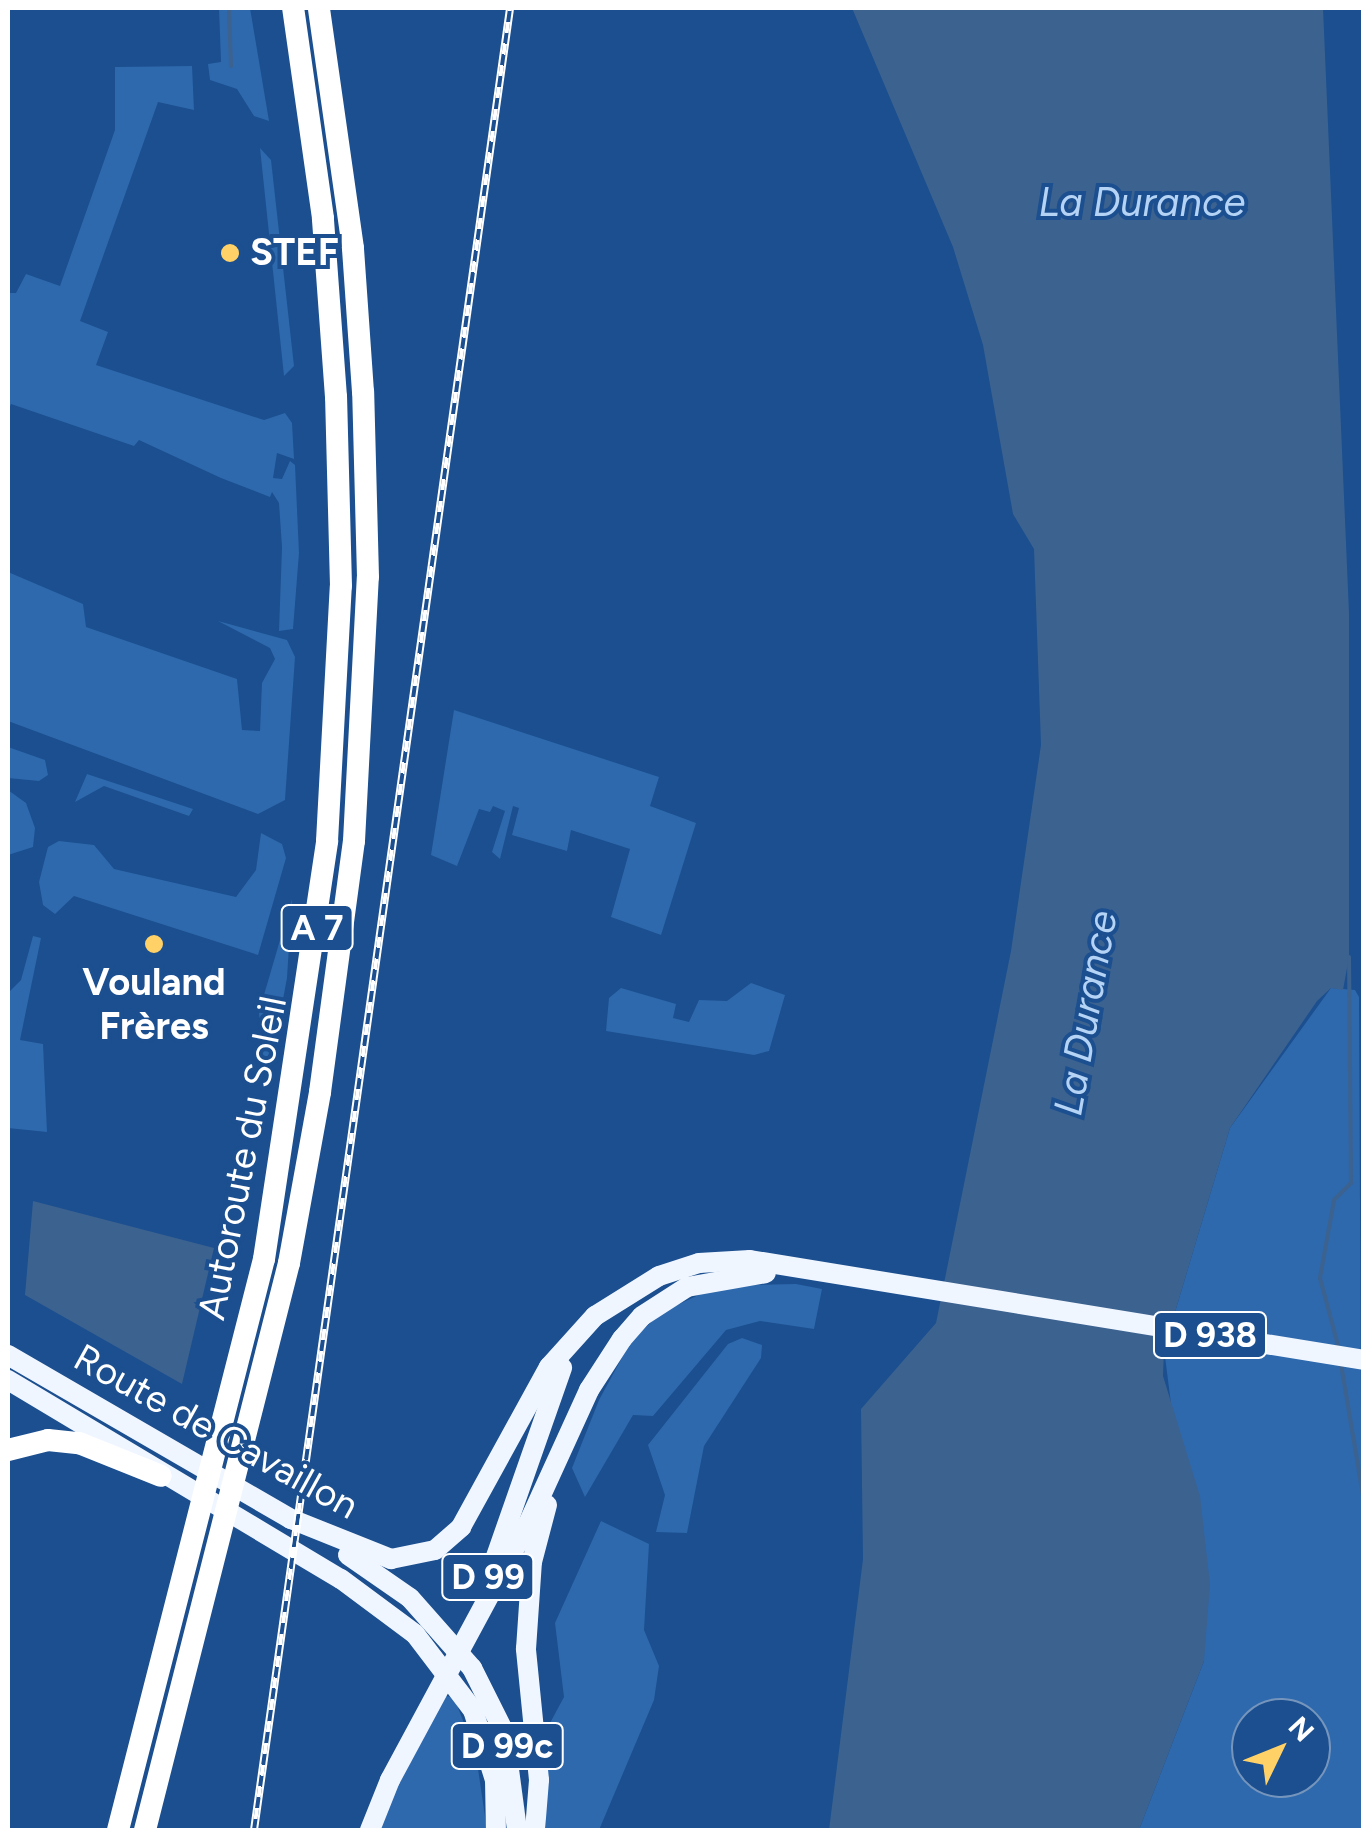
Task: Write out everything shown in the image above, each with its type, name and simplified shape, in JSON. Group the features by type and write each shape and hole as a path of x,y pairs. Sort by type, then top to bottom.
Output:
{"highway":[{"path":"277,8 308,171 323,218"},
{"name":"Autoroute du Soleil","path":"118,1830 264,1259 312,972 328,840 342,586 323,218 292,8"},
{"name":"Autoroute du Soleil","path":"145,1830 244,1460 289,1264 320,1092 354,840 368,577 363,392 353,248 320,8"},
{"path":"8,1450 48,1440 78,1443 161,1476"}],"main road":[{"name":"Route de Cavaillon","path":"8,1355 167,1450 345,1548 405,1558 448,1541 474,1508 550,1367 595,1316 659,1276 699,1263 750,1260 809,1272"},
{"name":"D 99","path":"809,1272 1056,1310"},
{"path":"535,1830 538,1780 528,1610 532,1562 557,1465 594,1379 642,1316 717,1278 809,1272"},
{"name":"D 938","path":"1056,1310 1364,1360"},
{"name":"D 99","path":"360,1830 482,1590 559,1374 595,1316"},
{"name":"Route de Cavaillon","path":"8,1380 161,1476 341,1580 430,1650 461,1688 496,1780 500,1830"},
{"name":"D 99","path":"370,1830 557,1465"},
{"name":"D 99c","path":"345,1548 441,1628 472,1668 504,1732 516,1830"}],"shaded area":[{"path":"219,8 250,8 269,121 254,116 237,89 210,80 208,64 221,62"},
{"path":"192,66 194,110 158,102 80,321 108,332 96,365 264,420 285,413 292,423 294,459 277,453 273,478 282,479 290,461 295,465 299,553 293,629 279,631 282,547 279,503 272,492 270,497 221,478 139,440 134,446 11,404 8,411 8,293 16,293 26,274 60,286 115,130 115,67"},
{"path":"260,148 271,160 294,366 284,376"},
{"path":"8,572 83,604 86,627 237,679 242,730 260,731 262,683 275,659 270,648 218,621 287,640 295,657 285,800 258,814 8,721"},
{"path":"454,710 659,777 650,806 696,823 661,935 611,917 630,849 571,830 567,851 512,835 519,808 513,806 500,859 492,852 505,811 493,806 490,812 479,809 457,866 431,855"},
{"path":"8,747 45,760 48,775 39,781 8,778"},
{"path":"87,774 193,809 189,816 104,786 75,802"},
{"path":"8,790 26,803 35,828 33,847 8,855"},
{"path":"261,833 282,844 286,858 258,955 74,896 55,914 43,905 39,882 48,847 59,841 94,845 114,869 236,897 256,870"},
{"path":"292,899 287,978 275,1042 263,1065 259,1012"},
{"path":"33,936 41,938 20,1040 43,1044 47,1132 8,1128 8,993 21,980"},
{"path":"751,983 785,995 769,1051 754,1055 606,1031 609,998 621,988 676,1004 673,1018 689,1022 699,1000 727,1001"},
{"path":"1331,988 1355,990 1359,997 1363,1830 1139,1830 1204,1661 1164,1349 1230,1128"},
{"path":"796,1284 822,1289 814,1329 760,1321 726,1330 653,1416 633,1415 585,1497 572,1468 599,1400 630,1343 660,1313 718,1286"},
{"path":"742,1338 762,1345 761,1358 704,1446 687,1533 656,1532 665,1495 648,1445 728,1344"},
{"path":"601,1521 649,1544 644,1630 659,1666 654,1700 599,1830 546,1830 543,1736 564,1697 555,1623"},
{"path":"444,1696 454,1697 476,1755 487,1830 377,1830 384,1803"}],"water":[{"name":"La Durance","path":"852,8 1323,8 1349,613 1349,957 1343,990 1331,988 1317,1001 1230,1128 1164,1349 1163,1376 1200,1496 1210,1584 1204,1661 1139,1830 829,1830 863,1559 861,1409 936,1323 1011,951 1041,745 1034,549 1013,514 983,345 953,247"},
{"path":"33,1201 214,1248 182,1384 25,1295"}],"waterway":[{"path":"229,8 231,66"},
{"path":"1339,1349 1320,1278 1334,1200 1351,1183 1349,957"},
{"path":"1341,1364 1364,1501"}],"railway":[{"path":"254,1830 510,8"}],"place":[{"name":"STEF","path":"230,253"},
{"name":"Vouland Frères","path":"154,944"}]}
